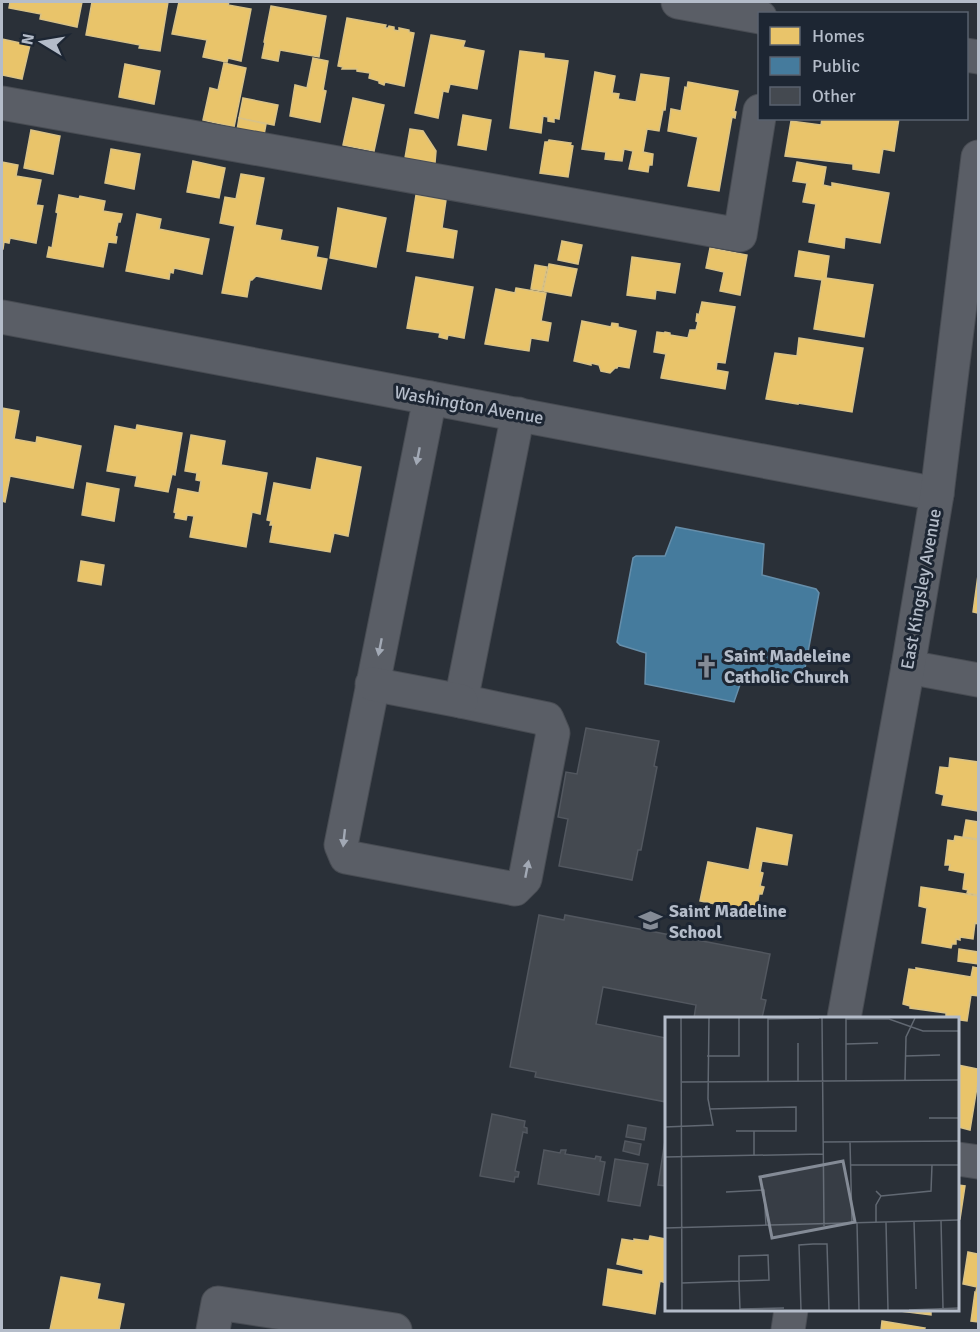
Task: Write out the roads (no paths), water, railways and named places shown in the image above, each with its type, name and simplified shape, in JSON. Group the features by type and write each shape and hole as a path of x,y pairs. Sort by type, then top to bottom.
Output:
{"street":[{"path":"678,2 758,17"},
{"path":"2,103 740,235 758,118"},
{"name":"East Kingsley Avenue","path":"844,1017 937,494 975,208 978,157"},
{"name":"Washington Avenue","path":"2,317 937,494"},
{"path":"372,684 547,719 553,733 525,879 514,889 346,857 341,844 372,684 429,398"},
{"path":"461,701 518,414"},
{"path":"908,667 978,680"},
{"path":"959,1159 978,1162"},
{"path":"788,1330 791,1311"},
{"path":"215,1317 395,1330"}],"place":[{"name":"Saint Madeleine Catholic Church","path":"706,666"},
{"name":"Saint Madeline School","path":"651,921"}]}
